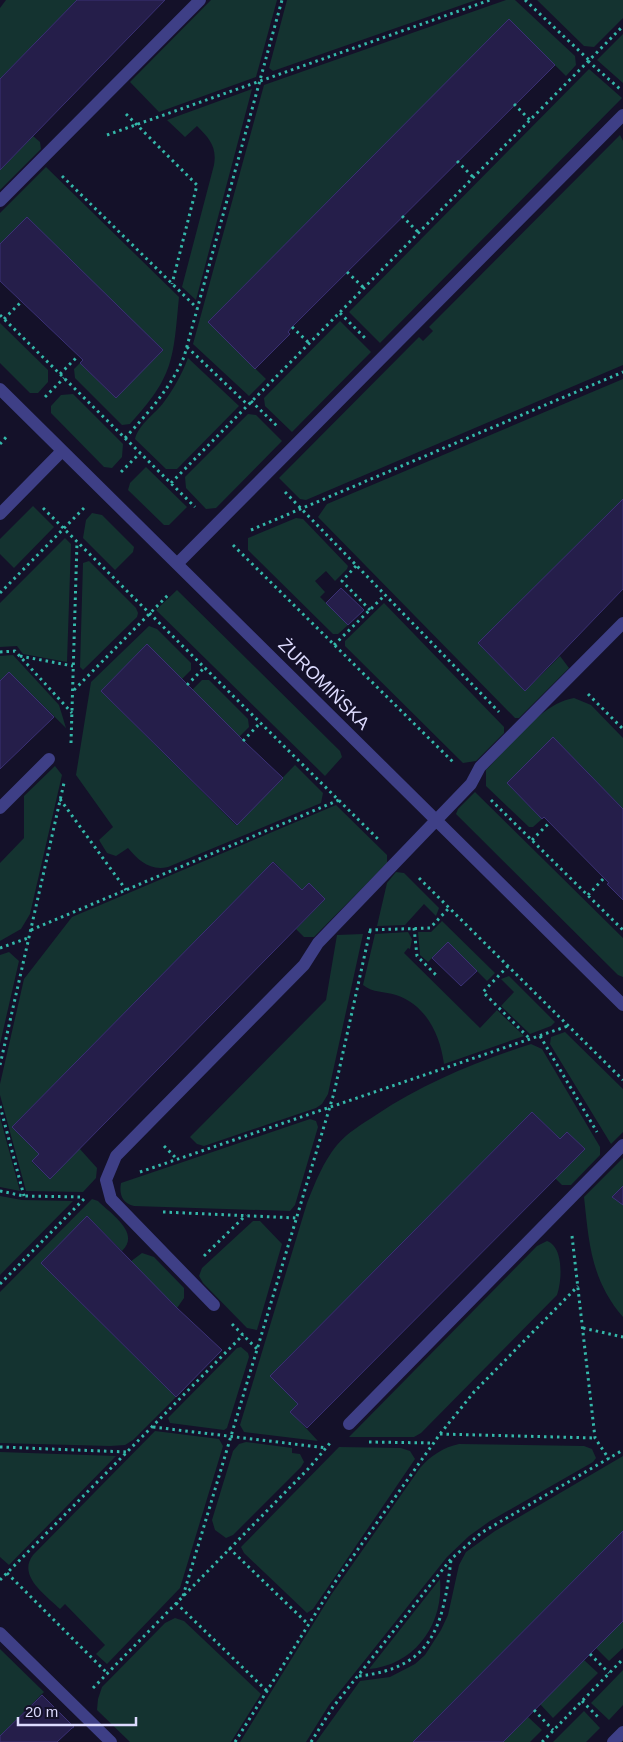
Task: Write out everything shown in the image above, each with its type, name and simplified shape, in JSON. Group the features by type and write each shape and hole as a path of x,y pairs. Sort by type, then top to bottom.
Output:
{"street":[{"path":"0,201 200,0"},
{"path":"177,564 623,114"},
{"name":"ŻUROMIŃSKA","path":"0,389 623,1005"},
{"path":"0,514 62,451"},
{"path":"214,1305 111,1199 106,1184 110,1167 119,1151 304,965 318,942 400,860 473,782 480,767 623,623"},
{"path":"0,808 48,759"},
{"path":"349,1424 623,1145"},
{"path":"0,1633 111,1742"},
{"path":"613,1742 623,1732"}],"path":[{"path":"124,438 157,402 173,379 187,348 282,0"},
{"path":"99,138 490,0"},
{"path":"525,0 623,91"},
{"path":"171,483 623,26"},
{"path":"106,94 197,186 172,284"},
{"path":"514,104 530,120"},
{"path":"43,157 198,309"},
{"path":"457,162 473,177"},
{"path":"402,216 419,233"},
{"path":"348,272 364,288"},
{"path":"4,319 22,301"},
{"path":"340,312 384,356"},
{"path":"0,314 623,930"},
{"path":"292,327 309,343"},
{"path":"187,348 248,405"},
{"path":"60,374 78,356"},
{"path":"228,540 623,372"},
{"path":"40,403 64,378"},
{"path":"251,401 295,444"},
{"path":"115,478 140,453"},
{"path":"267,474 516,730"},
{"path":"38,502 623,1080"},
{"path":"0,593 89,503"},
{"path":"71,745 77,541"},
{"path":"356,566 342,581 370,610"},
{"path":"73,690 188,575"},
{"path":"334,645 385,595"},
{"path":"0,652 15,651 72,714"},
{"path":"19,656 74,666"},
{"path":"187,685 205,667"},
{"path":"571,676 623,729"},
{"path":"243,741 261,722"},
{"path":"0,1065 64,780"},
{"path":"60,799 126,890"},
{"path":"30,930 339,800"},
{"path":"532,840 549,823"},
{"path":"588,895 604,878"},
{"path":"183,1596 330,1107 381,879"},
{"path":"404,929 430,928 449,908"},
{"path":"414,928 418,956 436,974"},
{"path":"0,948 28,938"},
{"path":"508,966 483,992 530,1039"},
{"path":"0,1284 85,1197 106,1184 568,1026"},
{"path":"540,1036 612,1156"},
{"path":"0,1106 24,1196"},
{"path":"0,1191 24,1196 85,1197"},
{"path":"568,1200 596,1438 609,1459"},
{"path":"120,1210 297,1218"},
{"path":"184,1276 246,1216"},
{"path":"235,1742 339,1576 440,1434 474,1392 578,1286"},
{"path":"214,1305 258,1350"},
{"path":"583,1328 623,1337"},
{"path":"0,1580 243,1335"},
{"path":"74,1706 349,1424"},
{"path":"152,1427 327,1448"},
{"path":"440,1434 596,1438"},
{"path":"359,1442 434,1443"},
{"path":"0,1447 127,1452"},
{"path":"311,1742 333,1707 452,1559 486,1529 623,1450"},
{"path":"229,1548 308,1624"},
{"path":"358,1676 383,1673 398,1668 422,1650 435,1632 443,1611 452,1559"},
{"path":"7,1573 107,1673"},
{"path":"176,1603 267,1691"},
{"path":"141,1638 146,1643"},
{"path":"209,1644 213,1639"},
{"path":"590,1654 609,1673"},
{"path":"542,1742 623,1659"},
{"path":"534,1710 553,1730"}],"green space":[{"path":"6,0 77,0 0,79 0,8"},
{"path":"211,0 277,0 256,77 159,112 130,82"},
{"path":"287,0 476,0 273,71 269,68"},
{"path":"506,0 515,0 575,56 576,65 566,76 509,20 208,322 266,379 249,396 193,344 264,85"},
{"path":"537,0 623,0 623,18 594,47 584,46"},
{"path":"623,34 623,83 597,60"},
{"path":"589,69 622,98 380,343 349,312"},
{"path":"252,89 196,300 182,287 215,159 212,144 197,126 185,137 167,120"},
{"path":"620,135 623,141 623,365 306,500 300,499 279,478 419,337 423,341 433,331 429,327"},
{"path":"33,136 40,142 41,149 0,190 0,170"},
{"path":"46,167 179,297 175,337 169,366 155,393 130,424 122,425 75,378 74,369 80,363 116,398 27,217 0,244 0,213"},
{"path":"340,321 371,352 292,432 265,406 264,398"},
{"path":"0,323 48,370 48,382 38,393 30,393 0,363"},
{"path":"188,358 239,406 177,469 166,469 135,439 147,420 164,402"},
{"path":"623,379 623,499 478,643 525,691 560,656 569,668 519,718 515,718 318,517 327,504"},
{"path":"73,394 123,444 122,457 112,468 104,467 51,413 51,406 61,395"},
{"path":"248,414 256,415 282,441 216,508 206,509 186,488 185,477"},
{"path":"146,467 187,507 169,525 164,525 128,490 130,483"},
{"path":"33,506 54,527 14,568 0,554 0,539"},
{"path":"92,513 102,515 134,547 133,552 115,570 83,538 86,520"},
{"path":"296,518 303,519 348,566 335,581 326,571 315,581 325,592 320,597 348,625 338,634 333,634 248,550 248,538"},
{"path":"65,538 71,544 67,662 23,654 17,646 0,647 0,603"},
{"path":"89,561 136,608 138,613 137,617 83,670 80,667 83,563"},
{"path":"177,590 340,751 342,757 325,776 156,610"},
{"path":"384,603 504,727 504,733 476,761 463,763 345,646 345,641"},
{"path":"149,626 157,629 191,663 191,670 182,679 147,644 101,691 236,825 295,765 323,793 321,803 168,867 156,868 145,864 128,848 116,856 107,853 99,840 113,827 76,775 91,682"},
{"path":"13,655 59,705 66,728 9,672 0,681 0,656"},
{"path":"202,680 209,680 248,719 249,727 239,737 192,690"},
{"path":"574,698 591,705 623,738 623,809 553,737 507,783 542,819 533,827 529,827 486,786 486,770 515,738 538,717 550,708"},
{"path":"55,766 62,775 30,914 21,929 0,941 0,863 24,838 24,796"},
{"path":"475,792 623,938 623,977 618,975 456,814 458,809"},
{"path":"336,805 387,855 387,863 314,937 304,937 296,929 325,899 309,883 302,890 274,862 271,864 12,1127 39,1154 32,1162 50,1179 79,1148 97,1168 96,1178 83,1192 26,1191 0,1095 0,1084 24,979 72,917"},
{"path":"396,872 404,873 439,908 436,916 424,904 405,925 377,926 387,883"},
{"path":"442,921 495,973 487,981 448,942 428,962 420,955 418,932 431,932"},
{"path":"408,932 412,939 410,949 408,948 404,953 480,1028 497,1010 524,1036 444,1064 435,1032 430,1022 416,1006 396,995 375,991 363,985 375,934"},
{"path":"363,934 328,1094 322,1104 316,1108 204,1146 197,1144 190,1137 326,1000 337,935"},
{"path":"9,952 19,961 0,1044 0,955"},
{"path":"509,976 555,1022 551,1026 530,1034 501,1006 514,992 501,979"},
{"path":"565,1032 623,1089 623,1132 611,1144 550,1044 551,1037"},
{"path":"531,1044 542,1049 600,1147 600,1155 571,1185 562,1185 555,1178 584,1149 567,1132 560,1139 532,1112 270,1376 298,1404 291,1412 318,1441 244,1432 240,1425 307,1203 320,1173 332,1152 355,1129 413,1093 470,1066"},
{"path":"0,1117 20,1191 0,1187"},
{"path":"310,1119 316,1121 318,1127 295,1205 290,1211 134,1206 122,1198 120,1191 121,1183"},
{"path":"623,1158 623,1186 615,1197 623,1205 623,1317 604,1289 593,1260 584,1197"},
{"path":"0,1196 22,1200 73,1201 0,1275"},
{"path":"92,1199 98,1201 122,1224 128,1237 127,1244 122,1251 87,1216 41,1263 176,1397 133,1440 125,1445 0,1443 0,1292"},
{"path":"253,1221 260,1221 282,1244 257,1330 247,1328 203,1283 199,1276 202,1268"},
{"path":"547,1241 553,1244 559,1257 561,1273 557,1295 421,1433 414,1437 349,1437 537,1246"},
{"path":"142,1253 154,1257 184,1288 184,1298 177,1308 130,1262"},
{"path":"241,1347 248,1353 249,1357 227,1428 224,1430 170,1423 168,1418 237,1348"},
{"path":"155,1431 219,1439 223,1446 180,1588 107,1664 96,1654 105,1645 65,1604 60,1609 35,1585 28,1570 29,1563 33,1555"},
{"path":"246,1442 292,1448 292,1453 300,1454 304,1462 233,1535 226,1538 215,1530 212,1520 233,1451 239,1444"},
{"path":"459,1444 584,1446 592,1449 596,1458 593,1462 490,1521 469,1536 447,1557 329,1705 306,1742 240,1742 331,1595 420,1468 438,1453 448,1447"},
{"path":"339,1447 401,1448 410,1451 415,1459 313,1609 307,1613 244,1553 241,1547"},
{"path":"0,1452 116,1456 9,1565 0,1557"},
{"path":"623,1456 623,1531 413,1742 316,1742 360,1681 390,1677 415,1664 425,1655 448,1615 459,1565 466,1552 495,1531"},
{"path":"440,1579 440,1596 437,1611 423,1639 413,1651 400,1660 385,1666 369,1669"},
{"path":"175,1618 184,1621 261,1694 231,1742 130,1742 97,1710 102,1687 165,1623"},
{"path":"623,1621 623,1648 609,1661 596,1648"},
{"path":"0,1649 44,1692 0,1736"},
{"path":"584,1660 598,1673 553,1718 540,1704"},
{"path":"623,1670 623,1705 609,1720 591,1703"},
{"path":"584,1711 600,1728 586,1742 553,1742"},
{"path":"528,1717 542,1730 530,1742 503,1742"}],"building":[{"path":"77,0 165,0 0,170 0,79"},
{"path":"509,19 555,65 292,327 288,332 290,334 255,369 208,322"},
{"path":"27,217 163,350 116,398 80,363 83,360 0,281 0,244"},
{"path":"623,499 623,589 525,691 478,643"},
{"path":"341,588 364,610 348,625 326,603"},
{"path":"147,644 283,778 237,825 101,691"},
{"path":"9,672 54,717 0,769 0,681"},
{"path":"553,737 623,809 623,900 607,884 609,883 544,817 542,819 507,783"},
{"path":"273,862 302,890 309,883 325,899 50,1179 32,1161 39,1154 12,1127"},
{"path":"448,942 477,971 461,986 432,958"},
{"path":"532,1112 560,1139 567,1132 585,1149 307,1428 290,1412 298,1404 270,1376"},
{"path":"623,1186 623,1205 612,1197"},
{"path":"87,1216 177,1308 222,1350 176,1397 41,1263"},
{"path":"623,1531 623,1621 503,1742 413,1742"},
{"path":"42,1695 74,1727 57,1742 0,1742 0,1736"}]}
